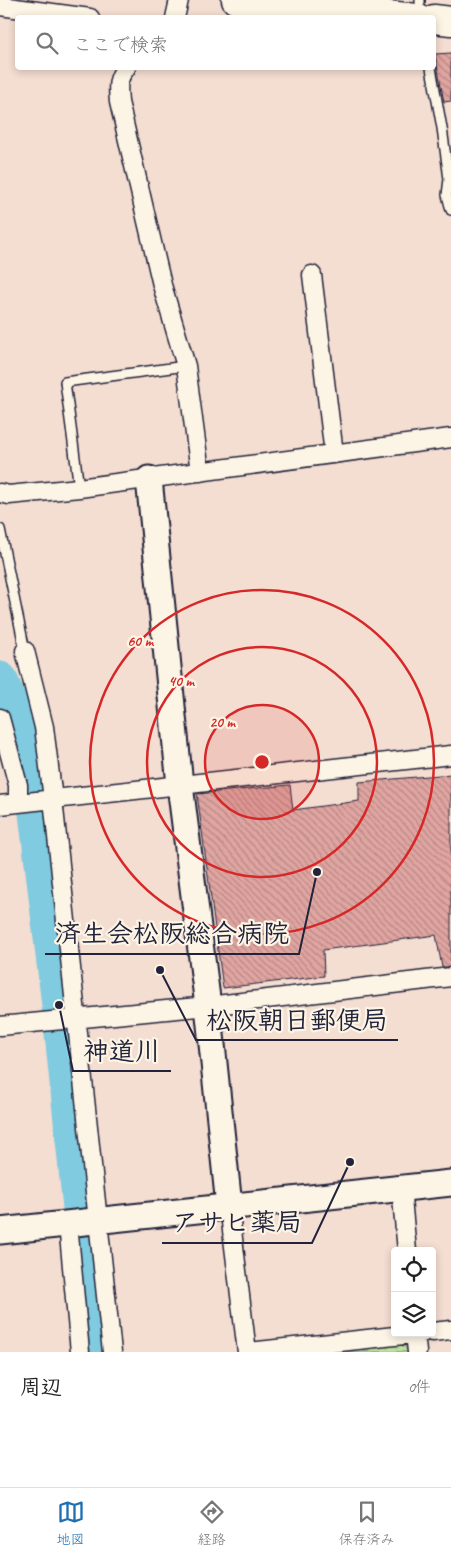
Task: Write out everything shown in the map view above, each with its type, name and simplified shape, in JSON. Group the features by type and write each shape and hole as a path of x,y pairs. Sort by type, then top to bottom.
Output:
{"main road":[{"path":"236,0 423,10 436,15"},
{"path":"436,15 451,21"}],"street":[{"path":"176,15 179,0"},
{"path":"0,6 68,15"},
{"path":"124,70 120,74 117,84 119,102 162,285 186,366 196,454 200,472"},
{"path":"312,275 334,454"},
{"path":"0,493 9,495 79,488 451,438"},
{"path":"149,479 180,786 208,1006 229,1206 248,1352 391,1336"},
{"path":"25,651 44,727 49,799 99,1222 112,1352"},
{"path":"0,718 21,802"},
{"path":"0,805 451,755"},
{"path":"0,1026 208,1006 451,977"},
{"path":"0,1231 99,1222 229,1206 451,1183"},
{"path":"401,1188 407,1247"},
{"path":"68,1224 80,1352"},
{"path":"436,1332 451,1330"},
{"path":"416,1352 420,1337"}],"lane":[{"path":"431,70 442,128 449,178 447,195 451,210"},
{"path":"79,488 65,382 186,366"},
{"path":"0,529 25,651"}],"green space":[{"path":"400,1343 410,1352 307,1352"}],"building":[{"path":"451,53 451,101 444,102 436,54"},
{"path":"451,774 451,967 442,967 436,935 323,950 324,976 223,988 197,794 290,785 293,810 359,801 359,782"}],"waterway":[{"path":"0,679 21,726 36,813 59,1005 95,1352"}],"place":[{"name":"済生会松阪総合病院","path":"317,872"},
{"name":"松阪朝日郵便局","path":"160,970"},
{"name":"神道川","path":"59,1005"},
{"name":"アサヒ薬局","path":"350,1162"}]}
